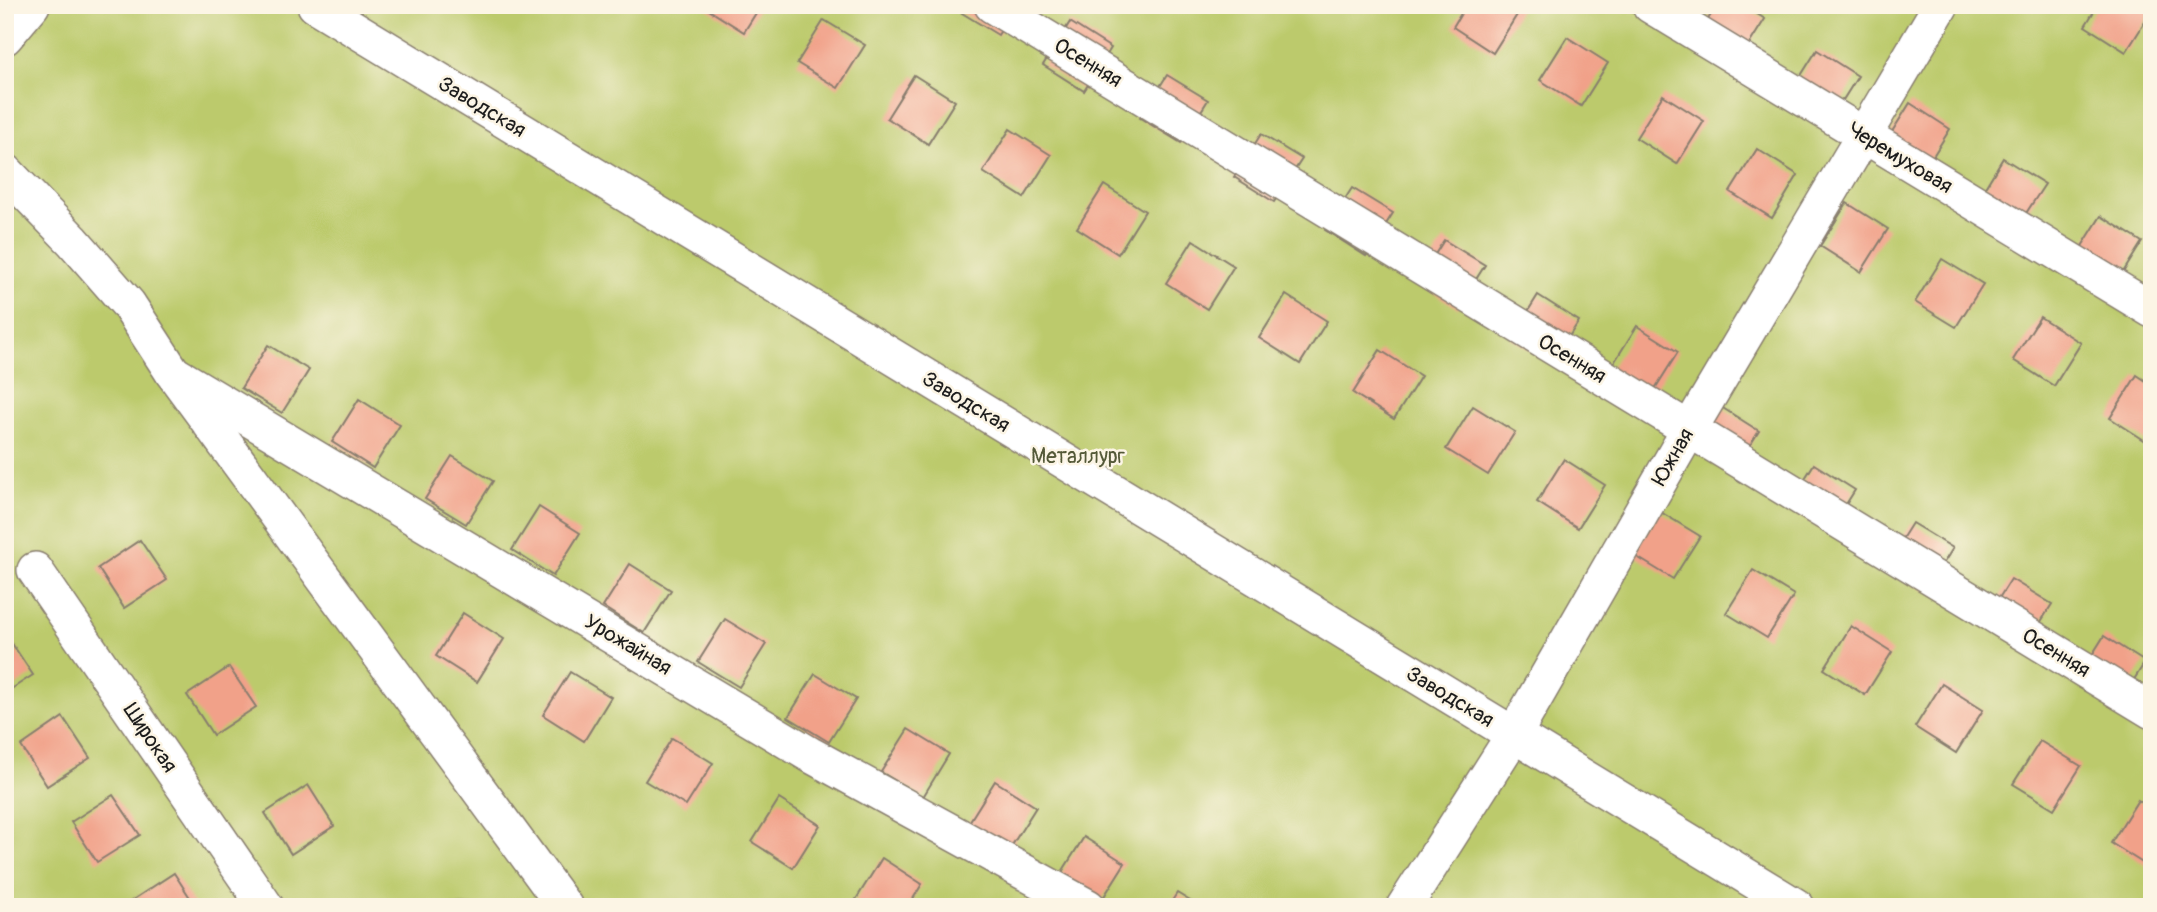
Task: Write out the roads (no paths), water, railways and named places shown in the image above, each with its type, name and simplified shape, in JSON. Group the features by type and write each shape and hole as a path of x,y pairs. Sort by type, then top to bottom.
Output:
{"street":[{"path":"5,37 32,5"},
{"name":"Заводская","path":"315,5 1797,907"},
{"name":"Осенняя","path":"992,5 2152,711"},
{"name":"Черемуховая","path":"1650,5 2152,310"},
{"name":"Южная","path":"1404,907 1513,736 1689,430 1941,5"},
{"path":"5,171 73,241 128,304 173,373 565,907"},
{"name":"Урожайная","path":"173,373 809,754 1088,907"},
{"name":"Широкая","path":"35,570 266,907"}],"park label":[{"name":"Металлург","path":"1078,456"}]}
